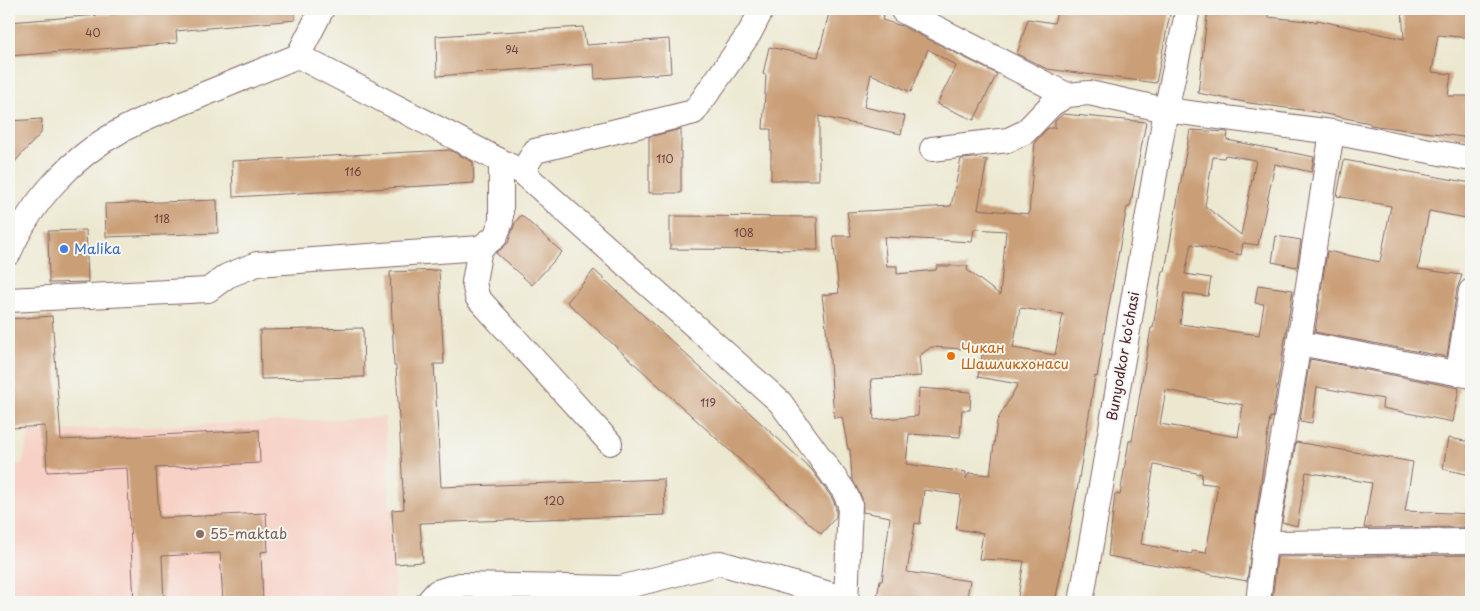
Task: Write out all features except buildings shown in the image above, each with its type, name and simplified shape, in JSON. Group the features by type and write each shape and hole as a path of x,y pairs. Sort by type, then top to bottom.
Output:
{"street":[{"path":"9,253 17,234 45,192 80,158 122,130 170,108 298,56 322,9"},
{"path":"9,300 208,290 227,276 257,264 480,248 495,237 501,222 511,168 535,151 694,112 749,34 762,9"},
{"name":"Bunyodkor ko'chasi","path":"1080,602 1166,110 1188,9"},
{"path":"903,10 1067,95"},
{"path":"298,56 511,168 780,402 844,491 850,504 846,601 720,563 619,595 460,585 437,592 428,602"},
{"path":"932,149 1008,140 1025,132 1052,104 1067,95 1089,93 1166,110 1332,132 1471,159"},
{"path":"1258,602 1265,542 1332,132"},
{"path":"480,248 474,282 477,298 610,443"},
{"path":"1299,343 1465,374 1471,292"},
{"path":"1265,542 1471,541"}],"shaded area":[{"name":"55-maktab","path":"385,417 396,602 9,602 9,466 22,464 30,432"}],"place":[{"name":"Malika","path":"64,249"},
{"name":"Чикан Шашликхонаси","path":"951,356"},
{"name":"55-maktab","path":"200,534"}]}
